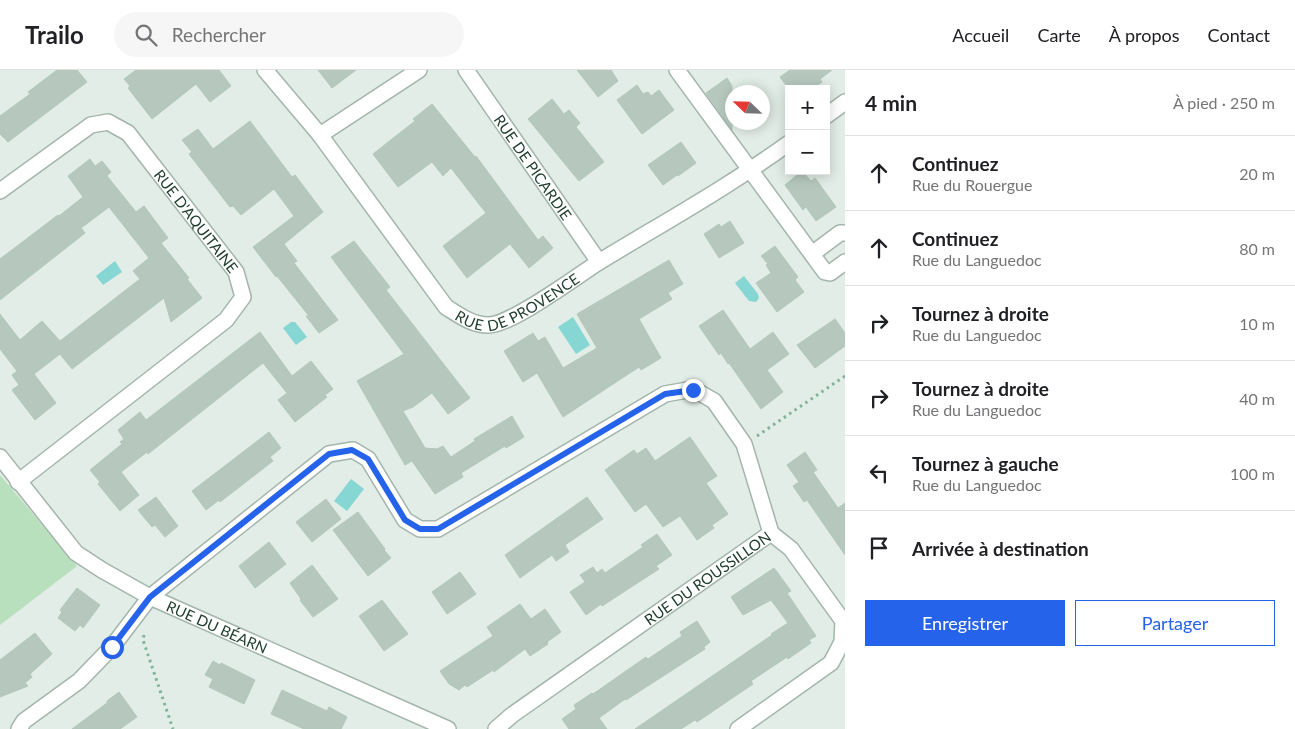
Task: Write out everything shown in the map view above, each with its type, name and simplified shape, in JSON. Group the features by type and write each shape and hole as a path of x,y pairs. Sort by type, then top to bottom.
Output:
{"street":[{"name":"RUE DE PROVENCE","path":"265,70 320,136 446,307 468,321 488,325 511,318 599,262 750,171 785,146"},
{"path":"320,136 419,70"},
{"name":"RUE DE PICARDIE","path":"466,70 599,262"},
{"path":"686,73 750,171 827,273 832,272 845,262"},
{"path":"830,113 845,102"},
{"name":"RUE D'AQUITAINE","path":"0,191 91,125 108,122 128,133 236,272 244,297 226,320 18,482"},
{"path":"812,254 840,233 845,233"},
{"path":"19,729 24,721 79,681 112,647 150,597 329,454 352,450 368,459 405,520 420,529 438,529 665,394 693,390 714,401 744,444 771,533"},
{"name":"RUE DU BÉARN","path":"0,457 76,553 102,570 150,597 448,729"},
{"name":"RUE DU ROUSSILLON","path":"496,729 512,715 771,533 791,549 843,621 842,642 831,664 738,729"}],"path":[{"path":"744,444 845,376"},
{"path":"144,631 143,640 173,729"}],"green space":[{"path":"0,475 77,566 0,625"}],"water":[{"path":"115,261 122,272 103,285 96,276"},
{"path":"744,276 758,294 759,298 756,302 749,301 735,283"},
{"path":"573,317 590,345 576,354 558,327"},
{"path":"291,322 295,322 307,337 296,345 283,328"},
{"path":"351,479 364,489 347,511 334,501"}],"building":[{"path":"57,70 77,70 87,82 8,142 0,134 0,116 30,94 28,92"},
{"path":"136,70 219,70 231,86 210,102 196,84 152,119 128,88 130,86 124,79"},
{"path":"318,70 356,70 332,88"},
{"path":"577,70 611,70 618,81 598,97"},
{"path":"790,70 832,70 820,79 822,82 818,85 786,85 780,77"},
{"path":"727,78 731,85 725,85 725,120 706,93"},
{"path":"637,85 643,94 648,92 651,96 659,90 674,110 642,134 617,100"},
{"path":"552,99 564,114 569,110 580,123 576,127 604,162 579,181 528,119"},
{"path":"432,104 476,156 538,240 543,236 553,248 529,268 510,244 467,278 443,246 486,213 451,168 443,176 432,162 398,187 373,154 415,121 413,119"},
{"path":"250,121 292,177 295,175 323,212 284,244 297,261 294,263 338,320 319,333 306,316 309,316 253,247 294,216 274,189 241,215 233,206 230,207 189,154 192,152 182,140 198,129 213,149"},
{"path":"681,142 696,163 663,185 648,165"},
{"path":"90,159 95,166 102,161 111,172 107,176 136,212 144,206 168,238 161,243 189,278 187,279 202,298 171,322 164,298 72,369 60,354 34,374 56,403 35,420 12,390 19,385 12,375 17,371 0,349 0,314 20,340 42,321 60,341 140,279 133,271 149,258 109,207 81,228 85,233 0,300 0,259 83,197 68,176"},
{"path":"797,175 806,175 811,181 815,178 836,207 816,221 806,207 803,210 785,185"},
{"path":"730,221 744,243 719,258 704,234 719,224 721,227"},
{"path":"354,241 390,287 386,290 470,398 448,414 432,393 413,407 403,411 425,448 437,449 443,446 451,457 475,441 474,439 512,416 524,437 506,448 505,446 461,473 463,477 435,494 412,461 405,465 357,381 404,354 331,257"},
{"path":"775,246 798,277 795,280 804,292 777,312 756,283 771,273 766,265 768,264 761,256"},
{"path":"669,260 683,284 668,293 672,299 639,319 661,358 641,370 639,367 563,417 537,373 523,382 504,351 533,333 538,341 545,337 563,368 597,348 577,314"},
{"path":"723,310 750,349 773,332 789,354 767,370 783,392 761,409 729,363 721,353 719,355 699,326"},
{"path":"835,319 845,333 845,346 815,368 797,345"},
{"path":"260,332 292,376 311,361 333,389 325,395 327,397 295,422 278,400 287,393 263,363 148,454 147,452 121,472 139,495 120,511 98,484 100,482 90,470 122,444 120,442 124,439 118,430 140,412 146,420"},
{"path":"269,432 281,448 270,457 273,461 220,502 219,500 206,510 192,491"},
{"path":"690,437 717,476 706,483 728,514 712,525 714,528 697,540 680,516 663,527 646,504 635,512 605,470 634,450 637,454 646,448 655,461"},
{"path":"805,452 817,470 813,472 838,508 845,503 845,555 807,500 804,502 793,486 799,482 787,465"},
{"path":"156,497 178,526 165,537 155,525 152,527 138,510"},
{"path":"587,497 603,519 565,545 569,552 556,561 552,555 520,578 505,555"},
{"path":"326,499 341,519 312,542 296,522"},
{"path":"358,512 391,558 368,576 333,530"},
{"path":"657,534 672,555 656,566 659,569 586,615 570,592 585,582 580,575 593,567 597,573 602,569 605,573 643,547 641,545"},
{"path":"269,542 286,564 255,588 239,566"},
{"path":"312,565 338,599 313,617 290,583"},
{"path":"774,568 791,591 787,593 816,636 809,640 811,643 751,681 753,684 697,722 695,720 681,729 635,729 788,623 771,600 743,615 731,597"},
{"path":"460,572 476,594 447,614 432,592"},
{"path":"77,588 100,605 83,628 80,625 75,631 58,618 62,612 60,610"},
{"path":"382,600 408,634 384,651 359,616"},
{"path":"520,604 531,619 545,609 561,632 547,642 548,644 530,656 525,649 494,672 493,670 467,687 465,685 459,690 449,684 440,671 493,636 487,627"},
{"path":"697,621 710,642 704,647 705,649 625,699 599,718 607,729 569,729 562,719 576,709 574,705 646,657 648,659 682,636 680,632"},
{"path":"35,633 52,654 30,674 32,677 25,683 28,686 0,697 0,660"},
{"path":"213,661 255,680 244,704 209,687 213,679 205,675"},
{"path":"282,690 327,711 329,707 347,717 341,729 304,729 271,714"},
{"path":"119,692 137,717 120,729 72,729 107,703"}],"route":[{"path":"112,647 150,597 329,454 352,450 368,459 405,520 420,529 438,529 665,394 693,390"}]}
